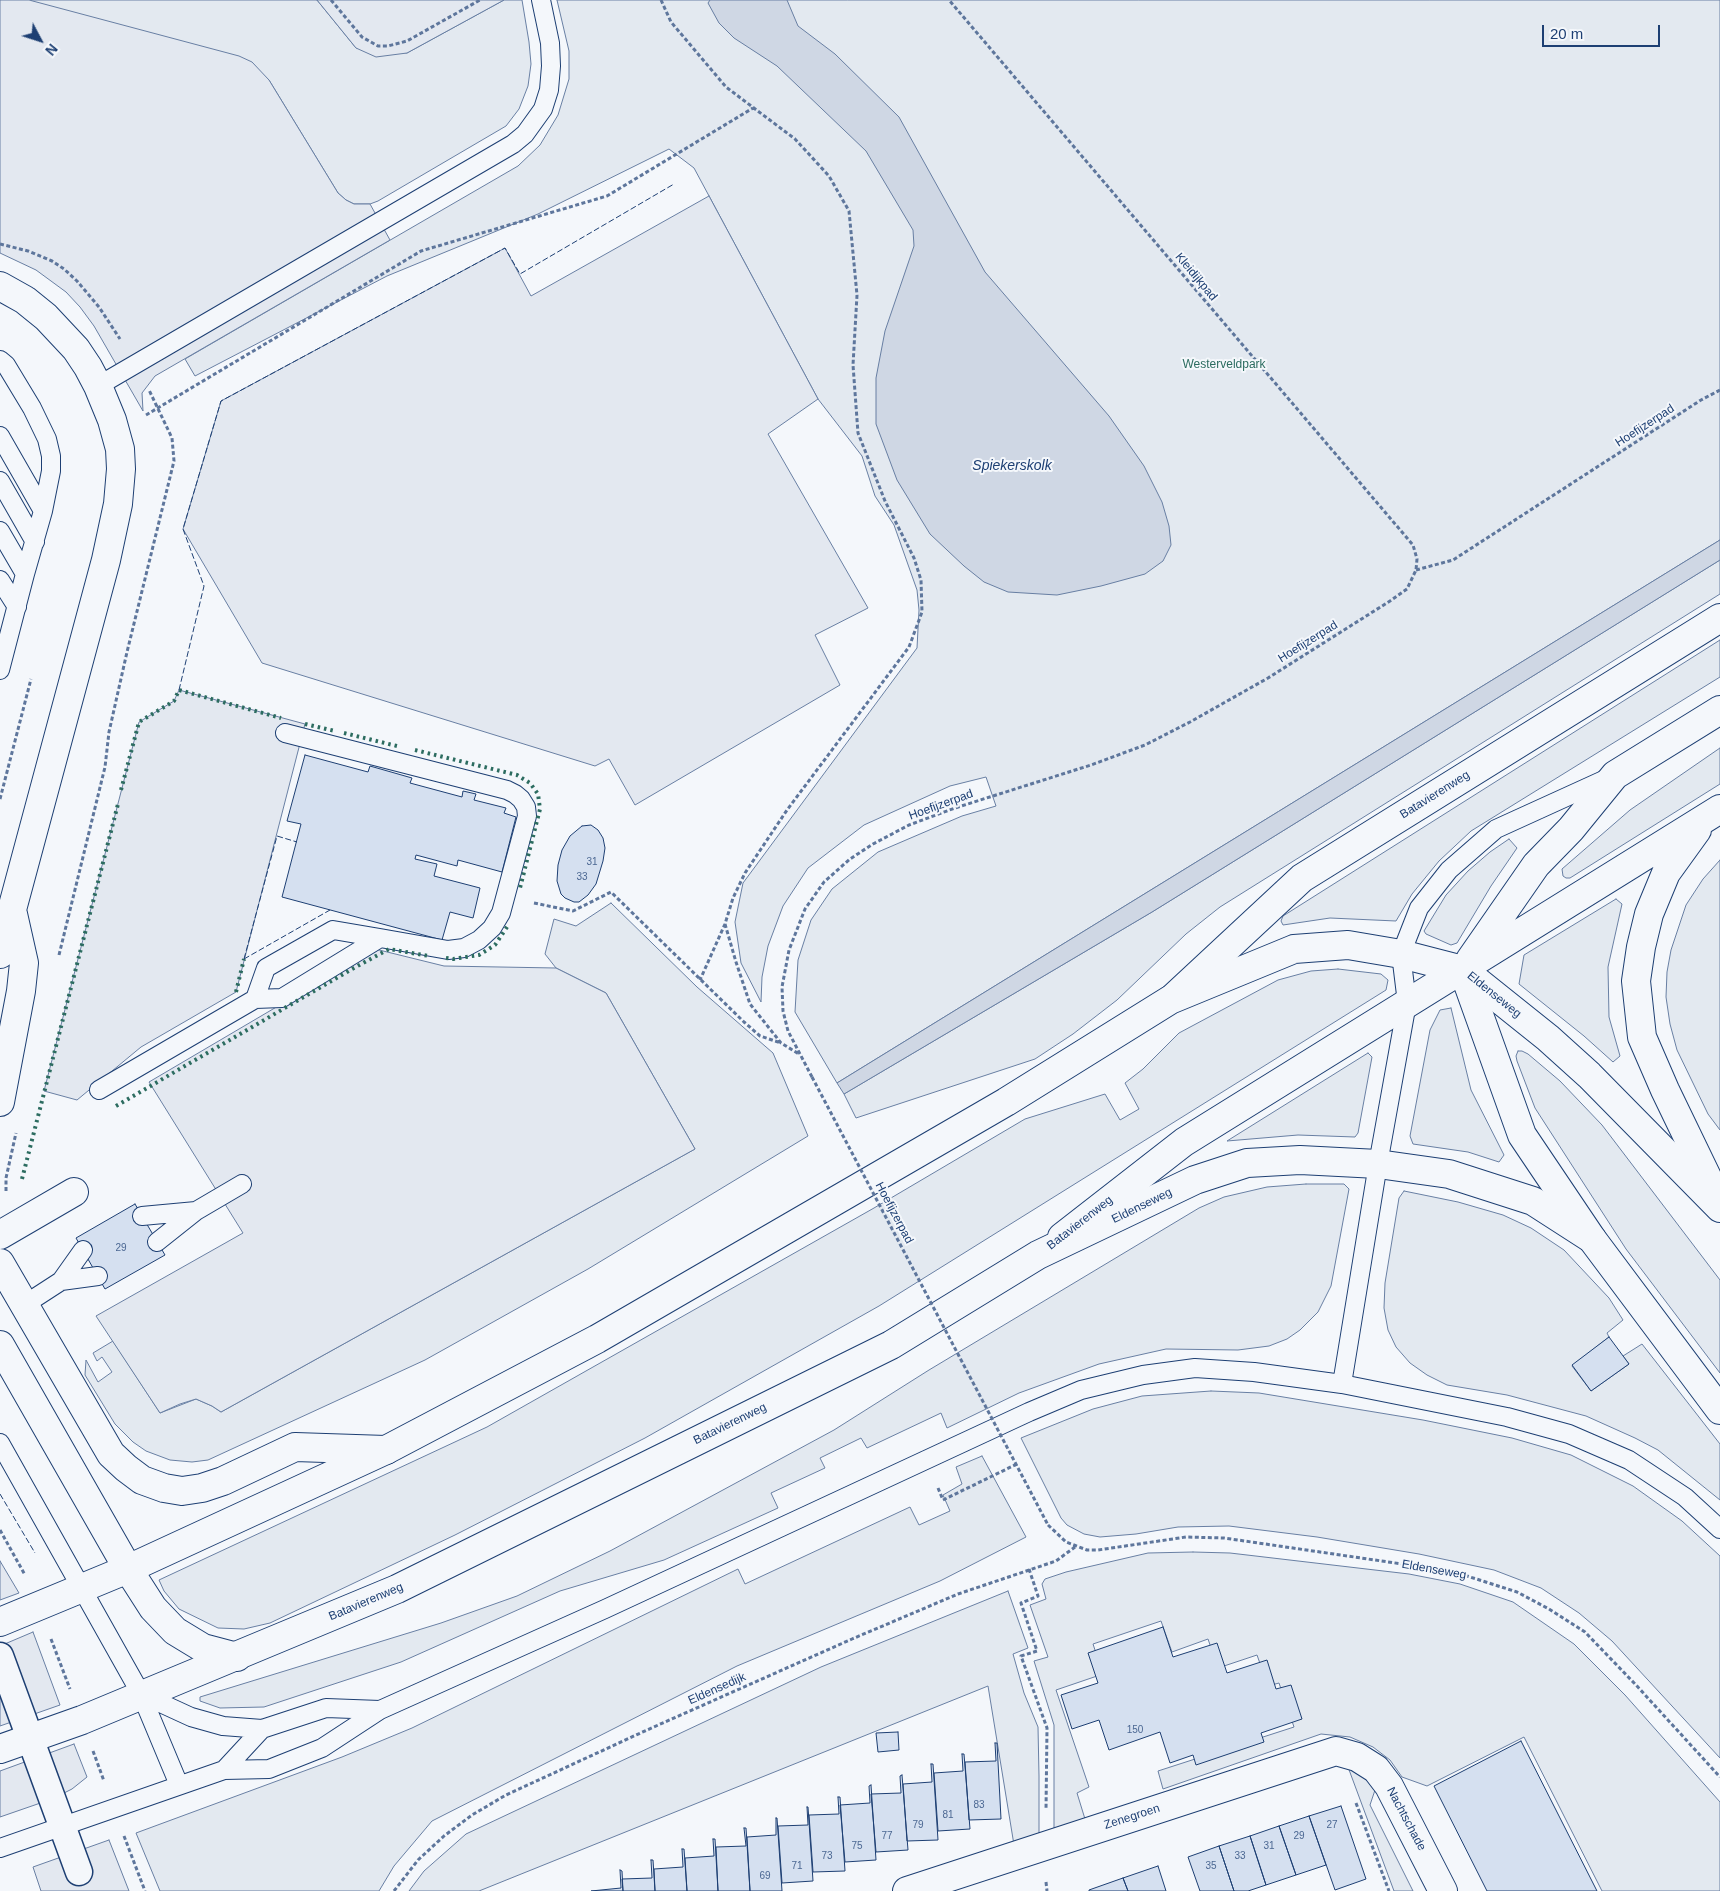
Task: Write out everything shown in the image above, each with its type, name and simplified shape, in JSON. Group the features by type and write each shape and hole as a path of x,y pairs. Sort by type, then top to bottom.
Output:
{"main road":[{"path":"0,286 25,300 46,317 76,349 108,406 116,433 121,469 118,504 113,531 0,954"},
{"name":"Batavierenweg","path":"1170,1000 1302,878 1720,618"},
{"name":"Batavierenweg","path":"1463,970 1536,865 1571,829 1615,775 1720,710"},
{"path":"1712,814 1666,873 1649,914 1641,947 1636,981 1642,1037 1720,1204"},
{"name":"Batavierenweg","path":"0,1748 82,1720 397,1589 891,1345 1038,1255 1184,1142 1712,814"},
{"path":"0,1102 21,991 24,963 12,910"},
{"name":"Batavierenweg","path":"0,1622 128,1570 386,1450 597,1339 1006,1102 1170,1000 1294,950 1348,944 1401,954 1463,970"},
{"name":"Eldenseweg","path":"1463,970 1548,1038 1589,1075 1720,1208"},
{"name":"Eldenseweg","path":"1463,970 1522,1135 1592,1239 1720,1410"},
{"name":"Eldenseweg","path":"1038,1255 1195,1180 1248,1163 1300,1160 1378,1164 1449,1174 1533,1201 1592,1239"},
{"path":"0,1234 74,1192"},
{"path":"0,1263 111,1454 142,1480 164,1488 182,1491 202,1488 223,1481 295,1447 386,1450"},
{"path":"0,1345 128,1570 153,1608 175,1631 203,1648 237,1657"},
{"name":"Zenegroen","path":"907,1891 1045,1845 1347,1754"},
{"name":"Nachtschade","path":"1347,1754 1376,1769 1389,1786 1443,1891"}],"street":[{"path":"0,1656 79,1872"}],"lane":[{"path":"98,386 504,149 526,134 543,109 549,90 550,43 541,0"},
{"path":"0,360 6,365 24,394 47,439 51,456 51,471 43,511 2,657"},
{"path":"0,436 43,511"},
{"path":"0,481 35,542"},
{"path":"0,531 25,574"},
{"path":"0,580 17,607"},
{"path":"255,998 266,968 333,930 448,950 464,948 479,940 492,928 501,914 527,816 526,807 521,799 507,790 285,733"},
{"name":"Batavierenweg","path":"1342,1384 1378,1164 1407,1003 1401,954 1419,908 1449,870 1496,829 1615,775"},
{"path":"99,1090 255,998 282,998 380,938"},
{"path":"157,1242 196,1211 242,1184"},
{"path":"142,1216 196,1211"},
{"path":"24,1304 61,1281 83,1250"},
{"path":"61,1281 98,1276"},
{"path":"0,1848 224,1770 269,1769 322,1748 380,1710 605,1609 1020,1416 1081,1390 1143,1375 1195,1368 1254,1372 1342,1384 1507,1417 1569,1434 1629,1460 1685,1497 1720,1529"},
{"path":"0,1443 84,1589 141,1694 180,1786"},
{"path":"141,1694 190,1718 223,1726 262,1729 326,1708 380,1710"},
{"path":"224,1770 262,1729"}],"path":[{"path":"331,0 362,37 378,46 388,46 407,41 480,0"},
{"path":"661,0 671,22 726,87 801,145 829,176 849,211 857,295 853,365 858,433 885,500 914,558 921,580 922,612 909,647 787,810 745,873 700,980"},
{"name":"Kleidijkpad","path":"949,0 1413,545 1417,559 1416,570"},
{"path":"116,433 421,252 606,196 753,108"},
{"name":"Hoefijzerpad","path":"1075,1547 1066,1542 1048,1525 788,1031 783,1011 782,987 789,950 805,909 824,882 850,859 873,844 909,826 955,808 1091,765 1145,745 1268,678 1407,589 1416,570 1453,560 1701,400 1720,390"},
{"path":"531,902 573,911 611,892 760,1036 781,1043 799,1054"},
{"path":"725,924 750,1004 781,1043"},
{"path":"943,1500 1017,1464"},
{"path":"0,1530 21,1567 38,1607 145,1891"},
{"name":"Eldenseweg","path":"1075,1547 1098,1550 1186,1537 1224,1538 1416,1566 1467,1576 1517,1592 1549,1609 1585,1632 1720,1777"},
{"name":"Eldensedijk","path":"394,1891 418,1860 444,1836 472,1815 506,1795 852,1639 958,1594 1056,1561 1075,1547"},
{"path":"1029,1569 1038,1596 1021,1603 1037,1651 1021,1656 1047,1728 1045,1845"},
{"path":"1347,1754 1389,1891"}],"green space":[{"path":"32,0 317,0 356,48 407,53 504,0 522,0 531,64 528,86 519,109 506,126 378,201 370,204 354,204 338,193 269,80"},
{"name":"Westerveldpark","path":"557,0 1720,0 1720,540 837,1083 795,1012 798,960 811,920 832,889 878,852 962,816 996,806 986,777 950,786 864,825 808,868 783,906 768,946 762,977 761,1002 741,963 735,922 743,883 917,648 919,610 917,590 894,525 875,496 862,456 818,399 694,168 669,149 538,214 387,276 195,376 185,359 518,166 540,145 558,115 569,79 569,51"},
{"path":"1720,560 1720,594 1220,907 1186,934 1117,1000 1073,1034 1035,1059 856,1118 844,1094 1152,912"},
{"path":"1720,640 1720,677 1471,831 1439,861 1412,894 1396,921 1330,918 1283,925 1281,921 1283,916"},
{"path":"1720,748 1720,784 1570,878 1563,876 1562,869 1630,810"},
{"path":"1509,839 1517,848 1491,886 1457,943 1451,945 1426,934 1424,931 1446,895 1468,871"},
{"path":"1720,860 1720,1130 1708,1114 1677,1050 1670,1024 1666,997 1667,972 1671,950 1686,905 1703,879"},
{"path":"1616,899 1622,904 1608,967 1609,1017 1620,1056 1613,1062 1519,984 1524,955"},
{"path":"611,903 697,987 773,1053 808,1136 588,1269 425,1360 208,1460 192,1462 170,1460 146,1451 133,1442 115,1424 85,1375 86,1360 98,1382 112,1372 102,1357 97,1361 93,1353 113,1341 160,1413 196,1399 221,1412 695,1149 606,993 556,968 545,954 554,919 576,926"},
{"path":"1338,969 1381,974 1388,980 1386,990 879,1306 645,1438 455,1535 270,1623 244,1629 218,1628 179,1609 164,1591 159,1580 487,1427 874,1208 1025,1119 1105,1094 1120,1120 1139,1109 1125,1083 1143,1069 1179,1033 1278,980 1311,971"},
{"path":"1451,1008 1471,1090 1504,1155 1499,1162 1468,1152 1413,1144 1410,1136 1430,1030 1440,1010"},
{"path":"1518,1051 1528,1054 1560,1081 1602,1125 1720,1280 1720,1373 1626,1249 1535,1108 1517,1061"},
{"path":"1368,1053 1372,1057 1358,1133 1355,1137 1298,1135 1227,1141"},
{"path":"1344,1184 1349,1189 1331,1286 1318,1312 1300,1330 1287,1339 1269,1346 1238,1350 1166,1349 1099,1364 1019,1393 947,1428 941,1413 867,1448 861,1438 820,1458 825,1468 771,1493 778,1508 664,1560 560,1591 401,1662 264,1707 220,1708 200,1701 200,1697 441,1623 517,1596 610,1551 834,1430 929,1370 1199,1208 1224,1197 1267,1187"},
{"path":"1404,1191 1458,1202 1503,1215 1531,1228 1564,1250 1609,1298 1623,1320 1607,1333 1609,1337 1572,1366 1591,1391 1629,1364 1623,1356 1642,1344 1720,1444 1720,1500 1658,1450 1586,1416 1507,1395 1447,1385 1427,1375 1410,1363 1396,1347 1388,1330 1384,1308 1385,1283 1399,1198"},
{"path":"1211,1391 1259,1393 1423,1420 1512,1438 1571,1455 1633,1486 1682,1521 1720,1556 1720,1758 1612,1641 1579,1613 1541,1588 1494,1570 1419,1554 1317,1537 1229,1526 1178,1527 1136,1534 1100,1537 1084,1534 1067,1525 1061,1518 1021,1438 1093,1409 1142,1396"},
{"path":"982,1456 1026,1537 940,1581 737,1666 432,1821 394,1866 379,1891 160,1891 136,1833 342,1757 412,1728 738,1569 745,1584 910,1507 919,1525 950,1511 943,1495 962,1484 956,1467"},
{"path":"1148,1553 1230,1553 1409,1574 1460,1584 1513,1602 1574,1644 1625,1695 1720,1802 1720,1891 1602,1891 1524,1737 1427,1786 1402,1777 1390,1760 1373,1747 1350,1737 1321,1734 1163,1789 1158,1771 1294,1727 1279,1683 1268,1686 1257,1655 1218,1668 1208,1639 1172,1652 1161,1621 1093,1644 1103,1674 1056,1690 1089,1787 1077,1793 1085,1819 1054,1830 1054,1725 1034,1661 1048,1657 1030,1605 1046,1599 1042,1584 1045,1579 1066,1572"},
{"path":"1008,1591 1028,1648 1013,1654 1024,1693 1038,1727 1039,1836 1014,1845 988,1686 479,1891 409,1891 424,1871 466,1834 821,1667"},
{"path":"1348,1767 1360,1774 1375,1790 1370,1805 1413,1891 1394,1891"}],"shaded area":[{"path":"0,0 29,0 239,56 252,62 269,80 338,193 354,204 370,204 390,240 155,376 142,393 143,411 94,326 80,307 66,292 36,270 0,253"},
{"path":"317,0 504,0 407,53 376,57 356,48"},
{"path":"709,196 818,399 768,434 868,608 815,635 840,685 635,805 609,759 595,766 262,663 183,529 221,401 505,248 531,296"},
{"path":"179,690 305,724 236,992 141,1047 77,1100 44,1091 139,722 174,701"},
{"path":"375,949 444,966 556,968 606,993 695,1149 221,1412 196,1399 160,1413 96,1316 243,1233 149,1082"},
{"path":"0,1561 19,1593 0,1600"},
{"path":"33,1632 60,1705 0,1726 0,1646"},
{"path":"74,1744 87,1777 72,1789 52,1799 0,1817 0,1771"},
{"path":"109,1840 129,1891 41,1891 33,1867"}],"water":[{"name":"Spiekerskolk","path":"710,0 787,0 798,26 835,54 899,117 985,272 1109,416 1144,466 1162,502 1169,526 1171,545 1163,561 1145,574 1057,595 1008,592 984,582 930,534 897,480 876,424 876,378 885,331 914,246 913,230 866,151 777,66 734,38 719,23 708,3"},
{"path":"1720,540 1720,560 1152,912 844,1094 837,1083"}],"building":[{"path":"305,755 368,772 370,766 412,778 410,783 462,797 463,791 476,794 474,800 506,808 504,813 516,817 502,872 458,860 457,866 416,855 415,859 437,864 434,876 480,888 473,918 450,912 442,940 282,897 301,824 287,821"},
{"path":"591,825 598,830 603,838 605,848 596,884 588,895 579,902 574,902 561,894 557,881 558,865 562,850 570,836 582,826"},
{"path":"135,1204 165,1255 105,1289 76,1238"},
{"path":"1609,1337 1629,1364 1591,1391 1572,1365"},
{"path":"1163,1627 1173,1657 1217,1643 1227,1673 1267,1660 1276,1689 1291,1685 1302,1719 1261,1733 1264,1742 1196,1765 1193,1755 1170,1763 1160,1732 1109,1750 1099,1720 1072,1729 1061,1695 1098,1683 1088,1653"},
{"path":"898,1732 899,1750 878,1752 876,1733"},
{"path":"1521,1741 1597,1891 1487,1891 1434,1786"},
{"path":"995,1743 997,1743 1001,1819 969,1820 965,1762 996,1761"},
{"path":"962,1754 964,1754 970,1829 938,1831 934,1773 963,1771"},
{"path":"931,1764 933,1764 938,1840 907,1841 903,1784 932,1782"},
{"path":"902,1775 908,1850 876,1852 871,1794 901,1793 900,1776"},
{"path":"871,1785 876,1860 845,1862 840,1805 870,1803 869,1786"},
{"path":"838,1797 840,1797 845,1871 813,1872 809,1815 839,1814"},
{"path":"1341,1806 1366,1879 1335,1890 1309,1816"},
{"path":"807,1807 813,1881 782,1883 778,1826 808,1825"},
{"path":"1309,1816 1326,1865 1296,1875 1279,1826"},
{"path":"776,1818 782,1891 750,1891 747,1837 776,1835"},
{"path":"1279,1826 1296,1875 1266,1885 1250,1836"},
{"path":"744,1828 746,1828 750,1891 718,1891 716,1847 746,1846"},
{"path":"1250,1836 1266,1885 1248,1891 1234,1891 1219,1846"},
{"path":"713,1839 715,1839 718,1891 687,1891 685,1858 714,1856"},
{"path":"1219,1846 1234,1891 1200,1891 1188,1857"},
{"path":"682,1849 684,1849 687,1891 655,1891 654,1869 683,1867"},
{"path":"651,1860 653,1860 655,1891 623,1891 622,1879 652,1878"},
{"path":"1158,1866 1166,1891 1128,1891 1123,1878"},
{"path":"620,1870 622,1871 623,1891 591,1891 621,1888"},
{"path":"1123,1878 1128,1891 1089,1891 1089,1890"}],"hedge":[{"path":"121,790 139,722 174,701 179,690 281,718"},
{"path":"305,724 335,731"},
{"path":"344,733 397,746"},
{"path":"415,750 517,775 530,783 538,794 540,809 520,888"},
{"path":"22,1179 118,804"},
{"path":"446,958 453,959 479,955 495,945 509,924"},
{"path":"116,1106 389,949 429,956"},
{"path":"236,992 244,959"}],"fence":[{"path":"179,690 204,586 183,529 221,401 505,248 520,274 674,184"},
{"path":"244,959 277,836 297,842"},
{"path":"244,959 330,910"},
{"path":"0,1494 35,1553"}]}
